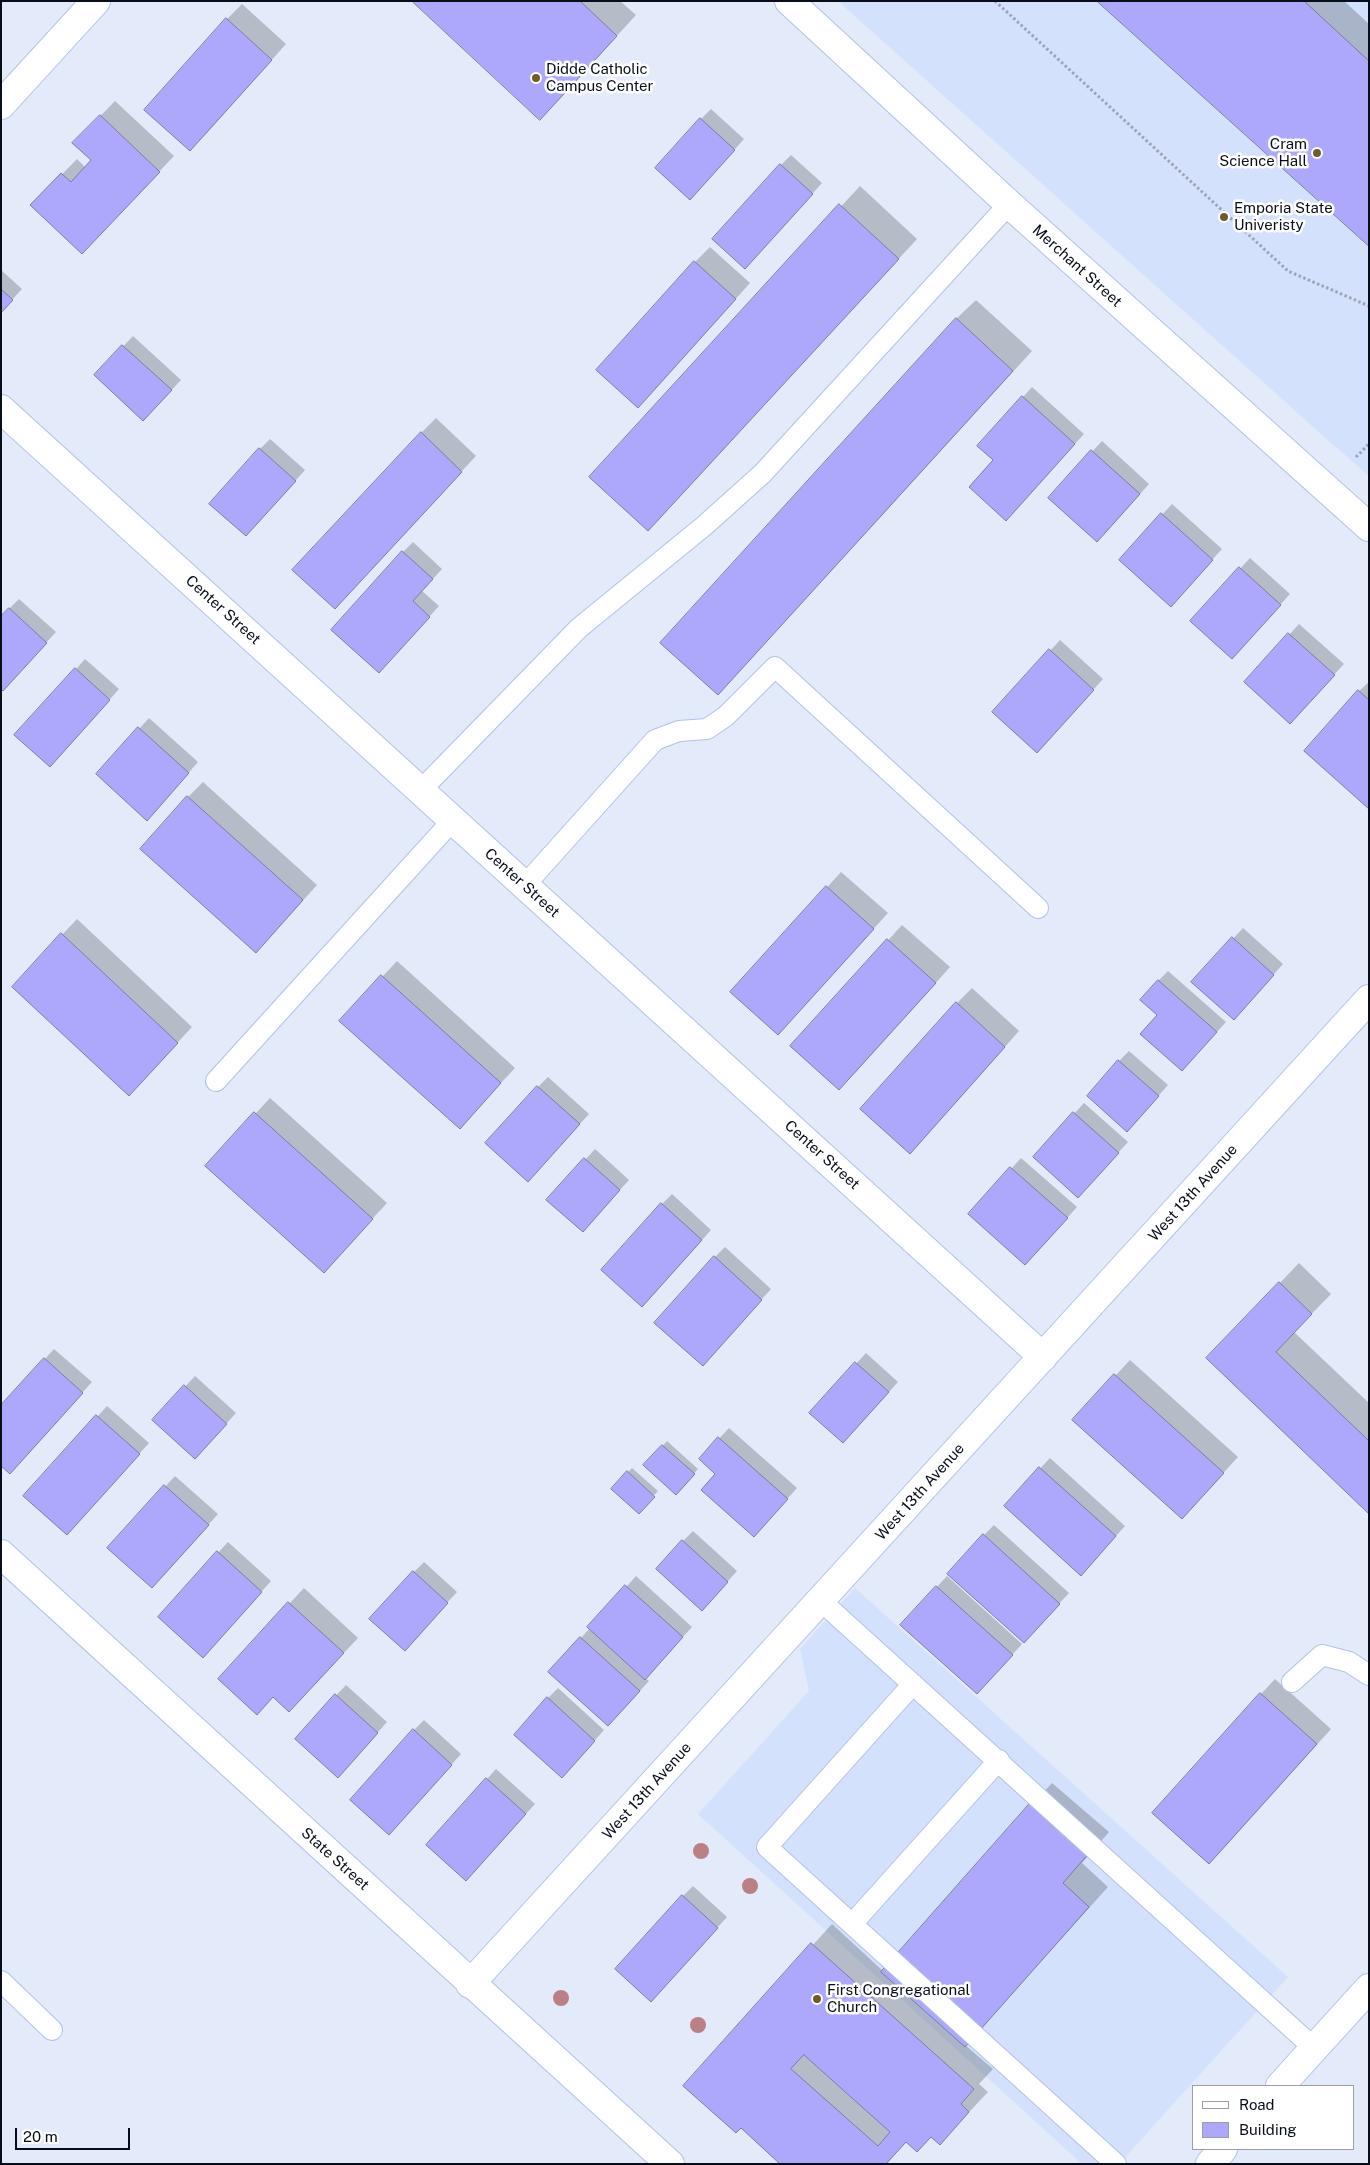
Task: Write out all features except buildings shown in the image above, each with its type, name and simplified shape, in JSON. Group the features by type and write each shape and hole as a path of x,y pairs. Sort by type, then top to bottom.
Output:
{"street":[{"path":"1,105 96,1"},
{"name":"Merchant Street","path":"789,1 1009,204 1369,527"},
{"name":"Center Street","path":"1,408 1043,1357"},
{"name":"West 13th Avenue","path":"470,1984 1369,999"},
{"name":"State Street","path":"1,1554 470,1984 670,2164"},
{"path":"1281,2085 1369,1988"},
{"path":"1210,2164 1222,2150"}],"lane":[{"path":"420,790 579,628 704,526 763,474 1009,204"},
{"path":"524,885 655,740 679,731 707,729 726,716 775,667 1038,908"},
{"path":"216,1081 454,820"},
{"path":"821,1601 999,1760 1314,2048"},
{"path":"1292,1682 1322,1655 1348,1662 1369,1675"},
{"path":"913,1684 767,1847 1116,2164"},
{"path":"852,1924 999,1760"},
{"path":"1,1981 52,2030"}],"path":[{"path":"996,1 1288,271 1369,306"},
{"path":"1356,457 1369,444"}],"shaded area":[{"name":"Emporia State Univeristy","path":"838,1 1369,1 1369,476 1321,434"},
{"path":"855,1588 1288,1977 1119,2164 1082,2164 698,1814 809,1691 800,1649"}],"place":[{"name":"Didde Catholic Campus Center","path":"536,78"},
{"name":"Cram Science Hall","path":"1317,153"},
{"name":"Emporia State Univeristy","path":"1224,217"},
{"name":"First Congregational Church","path":"817,1999"}]}
